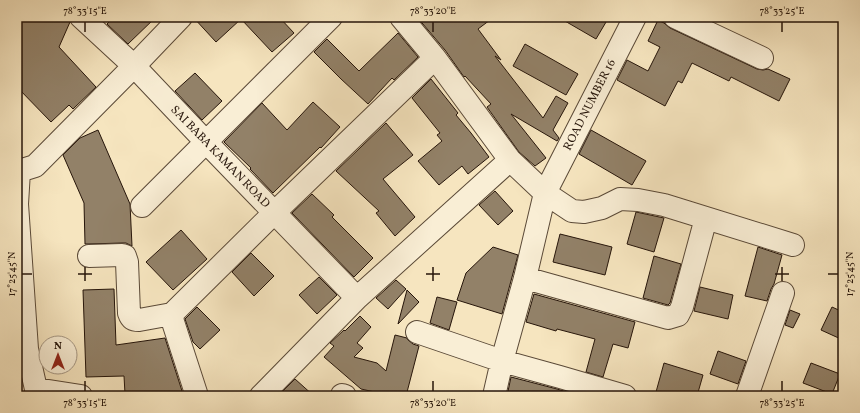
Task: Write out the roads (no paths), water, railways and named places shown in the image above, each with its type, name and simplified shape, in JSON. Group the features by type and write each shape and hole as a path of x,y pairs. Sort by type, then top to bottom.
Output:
{"street":[{"name":"SAI BABA KAMAN ROAD","path":"81,17 134,66 357,298"},
{"path":"81,396 36,389 22,348 17,204 18,170 35,166 181,17"},
{"path":"142,206 331,17"},
{"path":"402,17 435,58 510,160 545,193 572,211 584,212 602,208 620,199 638,200 664,205 793,245"},
{"name":"ROAD NUMBER 16","path":"494,396 545,193 635,17"},
{"path":"675,17 762,58"},
{"path":"89,256 122,254 125,256 130,318 139,320 172,314 274,213 435,58"},
{"path":"261,396 357,298 510,160"},
{"path":"524,278 668,318 678,315 682,307 706,218"},
{"path":"747,396 782,293"},
{"path":"172,314 173,322 197,396"},
{"path":"417,332 502,361 625,396"}]}
